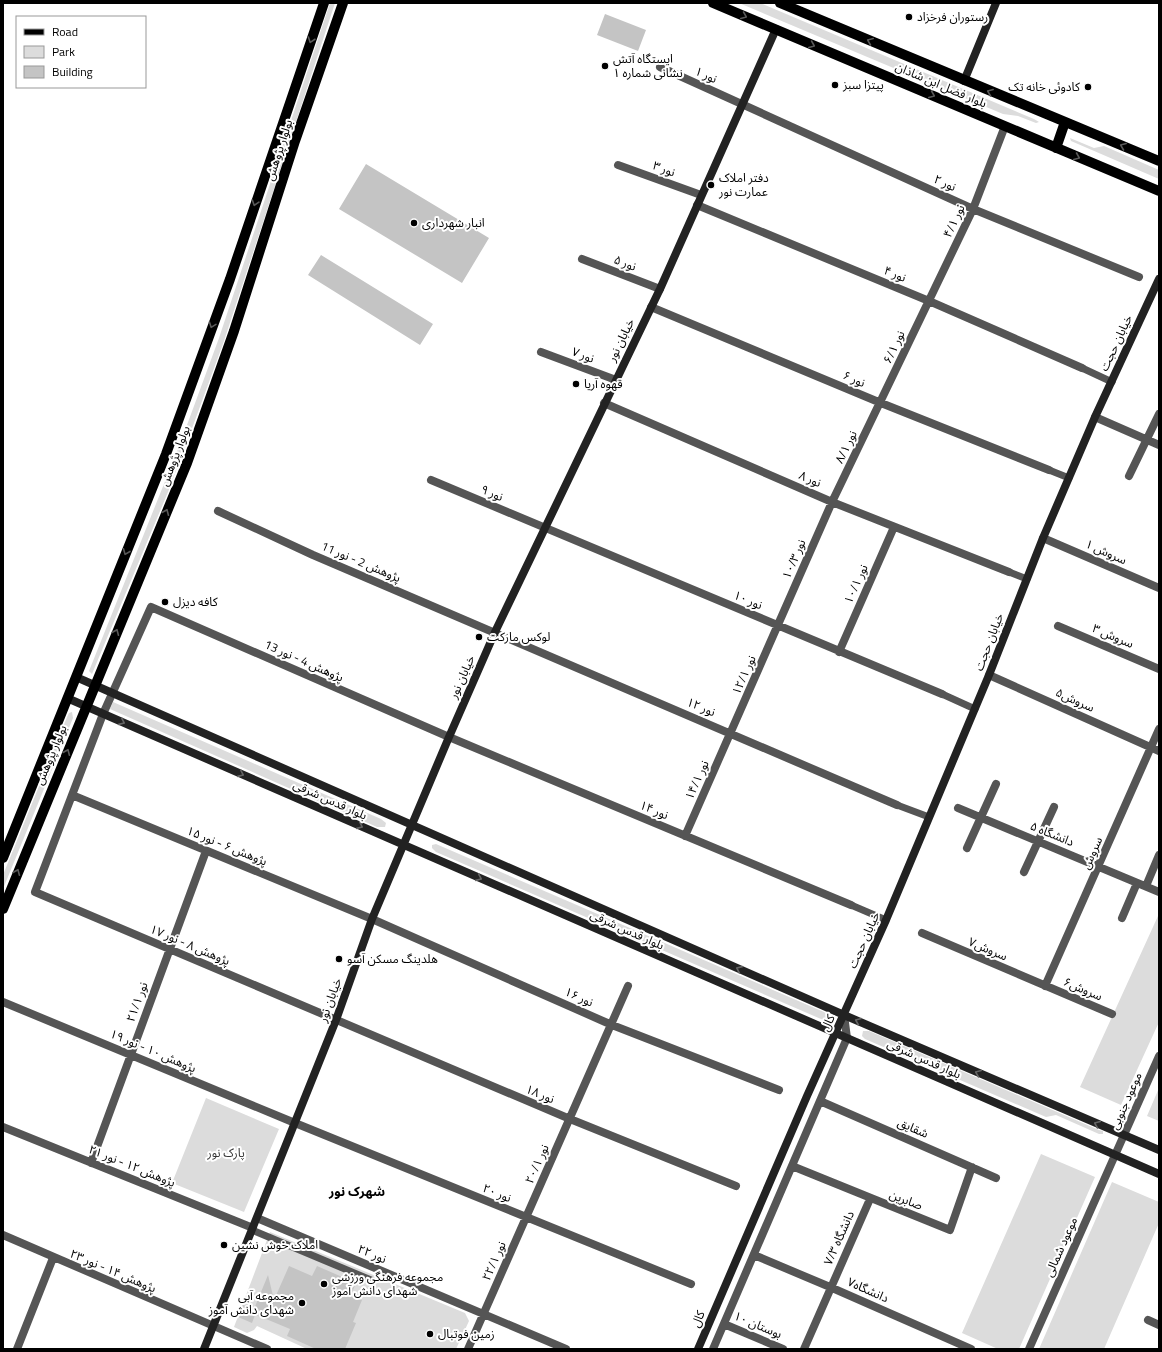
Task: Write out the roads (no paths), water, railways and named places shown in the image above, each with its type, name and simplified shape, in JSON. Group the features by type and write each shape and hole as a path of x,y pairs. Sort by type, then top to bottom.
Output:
{"main road":[{"name":"بولوار پژوهش","path":"3,858 166,454 230,279 324,3"},
{"name":"بولوار پژوهش","path":"3,908 200,428 234,331 295,141 343,3"},
{"name":"بلوار فضل ابن شاذان","path":"713,3 1159,191"},
{"name":"بلوار فضل ابن شاذان","path":"780,3 1159,161"},
{"path":"964,81 996,3"},
{"name":"خیابان نور","path":"204,1349 336,1020 372,919 449,737 495,632 660,289 776,29"},
{"path":"1056,148 1065,122"},
{"name":"خیابان حجت","path":"844,1015 886,920 975,709 1043,538 1095,417 1159,279"},
{"name":"بلوار قدس شرقی","path":"76,677 844,1015 1159,1150"},
{"name":"بلوار قدس شرقی","path":"67,698 1159,1174"},
{"name":"کال","path":"698,1349 807,1096 844,1015"}],"street":[{"name":"نور ۱","path":"660,67 743,104"},
{"name":"نور ۲","path":"743,104 973,209 1139,277"},
{"name":"نور ۴/۱","path":"929,301 973,209 1005,126"},
{"name":"نور ۳","path":"618,165 701,195"},
{"name":"نور ۴","path":"697,205 929,301 1082,368"},
{"name":"نور ۵","path":"582,258 660,289"},
{"name":"نور ۶/۱","path":"881,403 929,301"},
{"name":"نور ۶","path":"651,307 881,403 1049,470"},
{"name":"نور ۷","path":"541,352 616,380"},
{"name":"نور ۸","path":"604,403 832,502 1009,572"},
{"name":"نور ۸/۱","path":"832,502 881,403"},
{"path":"1129,476 1159,414"},
{"path":"1095,417 1159,445"},
{"name":"نور ۹","path":"431,480 544,528"},
{"name":"نور ۱۰/۳","path":"778,626 832,502"},
{"name":"پژوهش 2 - نور 11","path":"218,511 313,555 495,632"},
{"name":"نور ۱۰/۱","path":"839,652 894,527"},
{"name":"نور ۱۰","path":"544,528 942,694"},
{"name":"سروش ۱","path":"1043,538 1159,588"},
{"name":"پژوهش 4 - نور 13","path":"113,693 151,607 449,737"},
{"name":"نور ۱۲/۱","path":"731,733 778,626"},
{"name":"سروش ۳","path":"1058,626 1159,669"},
{"name":"نور ۱۲","path":"495,632 897,805"},
{"name":"سروش۵","path":"989,675 1159,751"},
{"path":"72,795 113,693"},
{"name":"سروش","path":"1045,986 1159,729"},
{"name":"نور ۱۴/۱","path":"685,836 731,733"},
{"name":"نور ۱۴","path":"449,737 851,905"},
{"path":"967,848 996,784"},
{"name":"پژوهش ۶ - نور ۱۵","path":"72,795 372,919"},
{"name":"پژوهش ۸ - نور ۱۷","path":"72,795 35,892 336,1020"},
{"path":"1024,872 1054,807"},
{"name":"دانشگاه ۵","path":"958,808 1159,892"},
{"name":"نور ۲۱/۱","path":"91,1163 206,851"},
{"path":"1146,886 1159,855"},
{"path":"1122,918 1137,883"},
{"name":"نور ۱۶","path":"372,919 612,1025 779,1090"},
{"name":"سروش۷","path":"922,933 1045,986"},
{"name":"نور ۲۰/۱","path":"526,1217 628,986"},
{"name":"سروش۶","path":"1045,986 1112,1014"},
{"name":"پژوهش ۱۰ - نور ۱۹","path":"3,1002 295,1123"},
{"name":"کال","path":"713,1349 847,1038 844,1015"},
{"name":"نور ۱۸","path":"336,1020 570,1119 736,1186"},
{"name":"موعود جنوبی","path":"1115,1156 1159,1056"},
{"name":"شقایق","path":"820,1101 996,1178"},
{"name":"نور ۲۰","path":"295,1123 691,1284"},
{"name":"پژوهش ۱۲ - نور ۲۱","path":"3,1127 252,1229"},
{"name":"موعود شمالی","path":"1029,1349 1115,1156"},
{"name":"صابرین","path":"792,1166 870,1199 950,1230 972,1167"},
{"name":"دانشگاه ۷/۳","path":"804,1349 870,1199"},
{"name":"نور ۲۲/۱","path":"468,1349 526,1217"},
{"name":"نور ۲۲","path":"257,1218 566,1349"},
{"name":"پژوهش ۱۴ - نور ۲۳","path":"3,1235 53,1258 267,1349"},
{"name":"دانشگاه۷","path":"754,1255 971,1349"},
{"path":"16,1349 53,1258"},
{"path":"1148,1320 1159,1324"},
{"name":"بوستان ۱۰","path":"724,1324 783,1349"}],"lane":[{"path":"1082,368 1112,382"},
{"path":"1049,470 1069,478"},
{"path":"1009,572 1027,579"},
{"path":"942,694 975,709"},
{"path":"897,805 929,817"},
{"path":"851,905 886,920"},
{"path":"252,1229 371,1280"}],"place":[{"name":"رستوران فرخزاد","path":"909,17"},
{"name":"ایستگاه آتش نشانی شماره ۱","path":"605,66"},
{"name":"پیتزا سبز","path":"835,85"},
{"name":"کادوئی خانه تک","path":"1088,87"},
{"name":"دفتر املاک عمارت نور","path":"711,185"},
{"name":"انبار شهرداری","path":"414,223"},
{"name":"قهوه آریا","path":"576,384"},
{"name":"کافه دیزل","path":"165,602"},
{"name":"لوکس مارکت","path":"479,637"},
{"name":"هلدینگ مسکن آسو","path":"339,959"},
{"name":"املاک خوش نشین","path":"224,1245"},
{"name":"مجموعه فرهنگی ورزشی شهدای دانش آموز","path":"324,1284"},
{"name":"مجموعه آبی شهدای دانش آموز","path":"302,1303"},
{"name":"زمین فوتبال","path":"430,1334"}],"district":[{"name":"شهرک نور","path":"357,1191"}],"park label":[{"name":"پارک نور","path":"226,1153"}]}
